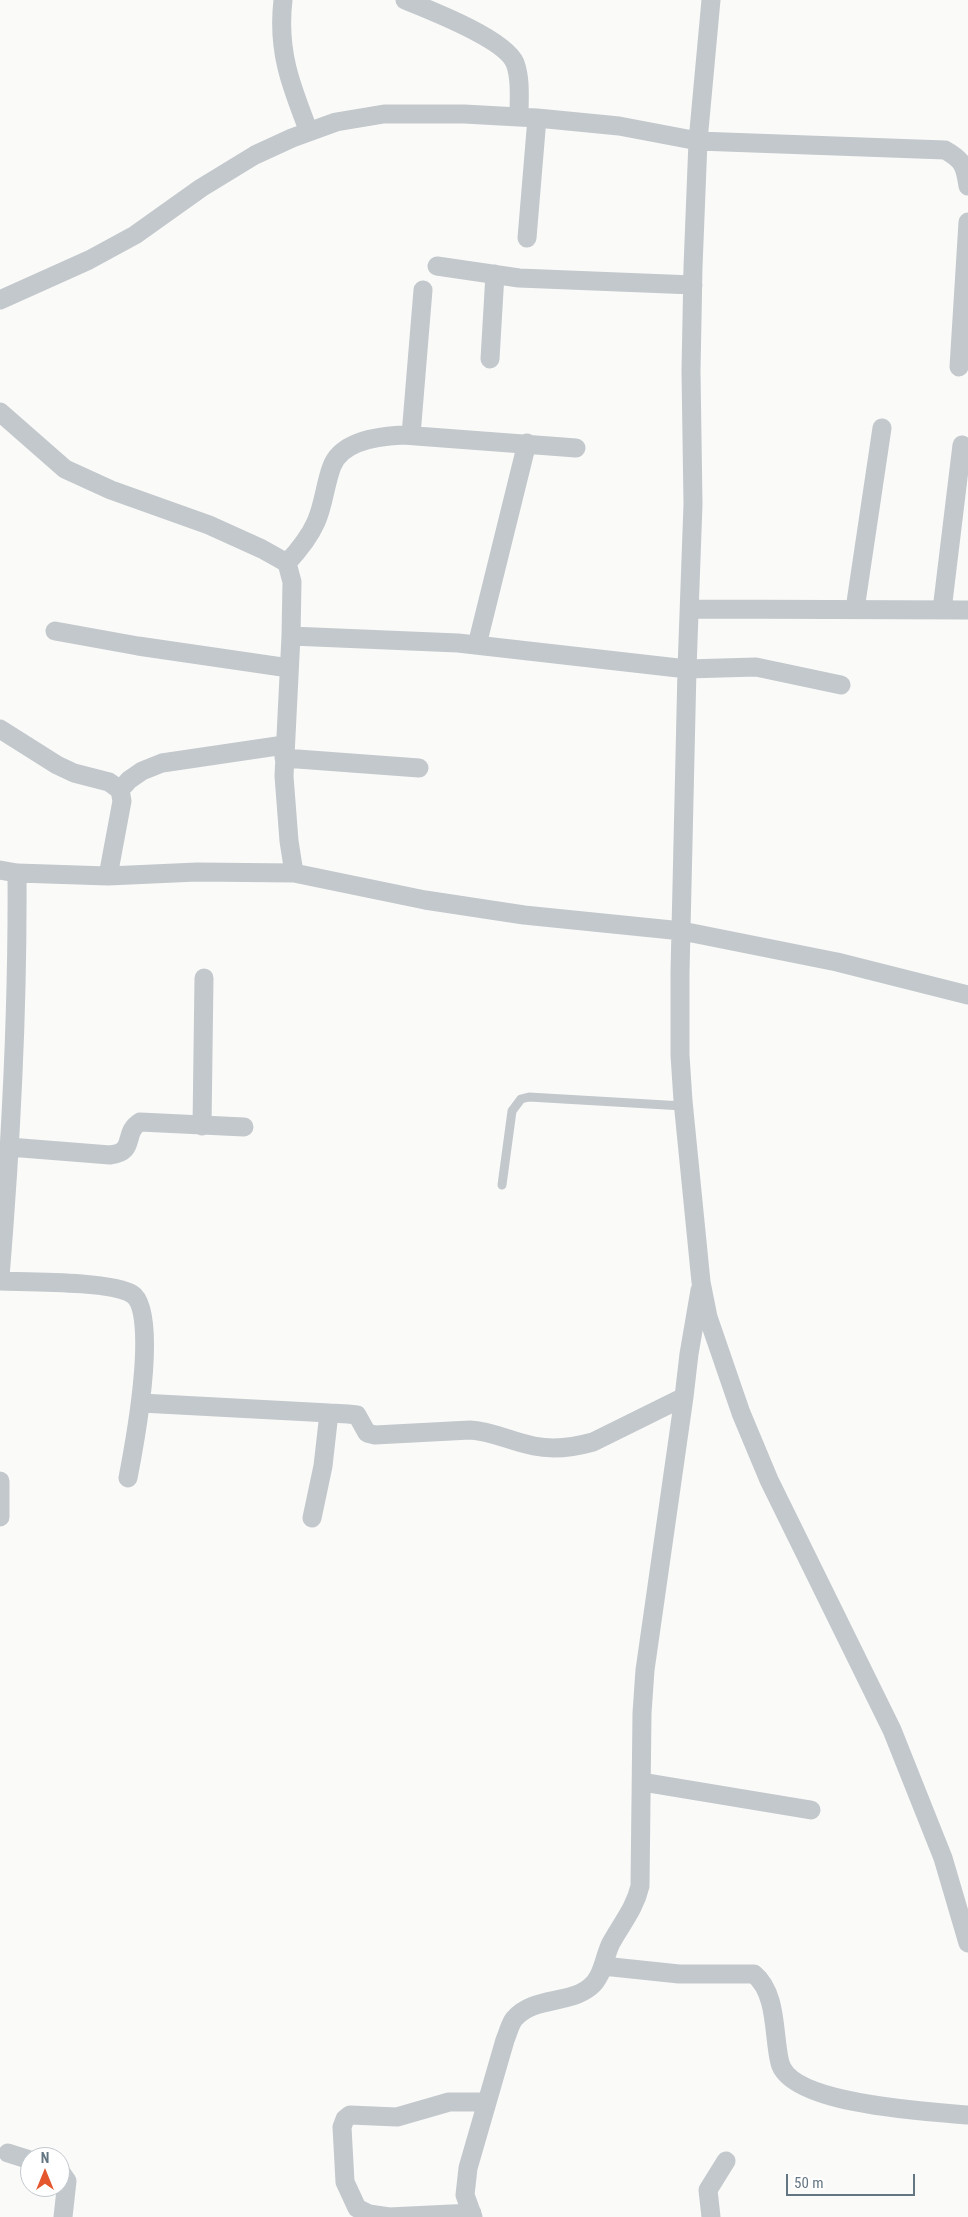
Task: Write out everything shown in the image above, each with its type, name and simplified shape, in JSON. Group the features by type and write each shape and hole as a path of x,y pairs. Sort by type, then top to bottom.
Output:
{"street":[{"path":"283,0 286,73 310,132"},
{"path":"406,0 489,38 505,49 514,61 528,117 527,238"},
{"path":"711,0 698,141 693,285 693,504 687,669 680,1055 683,1106 702,1282 708,1317 741,1413 770,1480 892,1730 940,1849 968,1943"},
{"path":"0,300 89,260 135,235 201,188 256,155 336,122 384,114 464,114 528,117 619,126 698,141 945,150 964,158 968,186"},
{"path":"959,367 966,306 968,222"},
{"path":"437,266 548,280 693,285"},
{"path":"490,359 495,274"},
{"path":"411,435 423,290"},
{"path":"0,412 65,469 111,490 209,525 287,563 292,582 291,636 284,751 289,842 294,873"},
{"path":"855,609 882,428"},
{"path":"287,563 308,537 317,520 333,463 339,454 362,441 382,436 411,435 576,448"},
{"path":"477,645 527,443"},
{"path":"942,610 962,445"},
{"path":"690,609 968,610"},
{"path":"56,631 147,648 289,668"},
{"path":"291,636 477,645 687,669 756,667 840,685"},
{"path":"0,729 57,765 74,773 109,782 120,790 122,801 108,876"},
{"path":"120,790 129,780 162,763 284,751 419,768"},
{"path":"0,1277 9,1147 18,954 8,872 108,876 197,872 294,873 425,900 524,914 682,931 837,962 968,995"},
{"path":"202,1126 204,978"},
{"path":"9,1147 110,1155 119,1154 126,1150 132,1131 140,1122 244,1127"},
{"path":"0,1281 110,1287 134,1295 141,1306 144,1320 141,1402 128,1478"},
{"path":"487,2102 448,2102 397,2118 350,2115 345,2119 342,2127 345,2182 358,2208 369,2214 389,2217 473,2215 465,2195 468,2168 513,2020 530,2005 570,1996 589,1989 597,1981 611,1944 632,1910 639,1892 645,1670 684,1397 688,1354 702,1282"},
{"path":"141,1402 357,1415 367,1433 375,1435 470,1430 484,1431 536,1447 558,1447 578,1446 593,1442 684,1397"},
{"path":"312,1518 324,1466 329,1412"},
{"path":"0,1481 0,1516"},
{"path":"642,1782 811,1810"},
{"path":"603,1966 679,1974 754,1974 760,1979 773,2013 780,2063 788,2076 819,2092 869,2106 968,2115"},
{"path":"8,2153 20,2157"},
{"path":"711,2217 708,2190 713,2179 726,2161"},
{"path":"63,2217 65,2197"}],"lane":[{"path":"502,1185 512,1111 521,1099 529,1097 649,1106 683,1106"}]}
